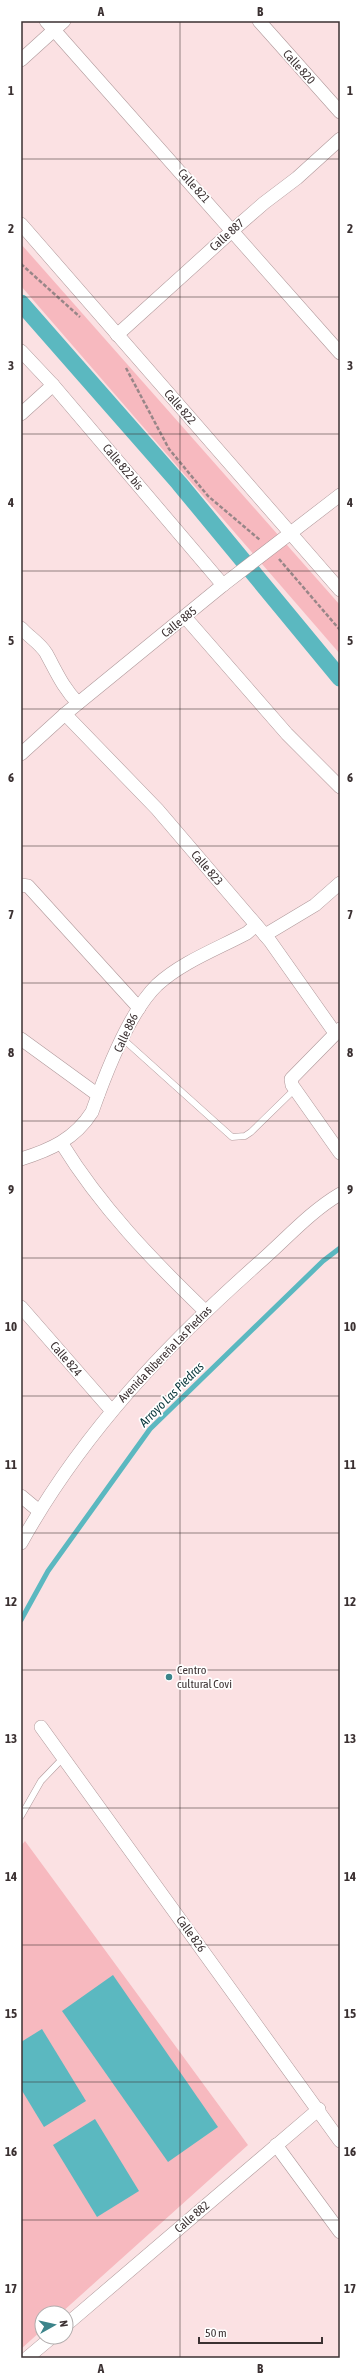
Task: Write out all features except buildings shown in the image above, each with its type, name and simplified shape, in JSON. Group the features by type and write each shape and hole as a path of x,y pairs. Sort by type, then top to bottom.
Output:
{"street":[{"name":"Calle 820","path":"259,21 340,112"},
{"path":"21,60 55,24"},
{"name":"Calle 821","path":"55,24 340,353"},
{"name":"Calle 887","path":"117,335 233,230 264,203 298,178 340,139"},
{"name":"Calle 822","path":"21,224 340,590"},
{"name":"Calle 822 bis","path":"21,351 53,385 223,585"},
{"path":"21,414 53,385"},
{"name":"Calle 885","path":"21,754 78,703 223,585 289,532 340,495"},
{"path":"185,617 287,734 340,787"},
{"path":"21,628 46,652 68,693 78,703"},
{"name":"Calle 823","path":"65,714 157,809 265,935 338,1031"},
{"path":"265,935 315,905 340,883"},
{"path":"21,885 28,886 139,1008"},
{"name":"Calle 886","path":"21,1159 62,1144 87,1120 123,1039 139,1008 148,995 166,979 247,933 256,925"},
{"path":"338,1031 294,1074 291,1079 295,1089 340,1153"},
{"path":"21,1039 98,1095"},
{"path":"62,1144 98,1198 160,1268 205,1310"},
{"name":"Avenida Ribereña Las Piedras","path":"21,1543 39,1511 75,1457 111,1410 205,1310 319,1210 340,1194"},
{"name":"Calle 824","path":"21,1307 111,1410"},
{"path":"21,1496 39,1511"},
{"name":"Calle 826","path":"42,1727 340,2141"},
{"name":"Calle 882","path":"74,2318 319,2110"},
{"path":"276,2145 340,2232"},
{"path":"30,2357 43,2345"}],"lane":[{"path":"123,1039 232,1137 244,1136 251,1132 295,1089"},
{"path":"21,1816 41,1781 64,1757"}],"path":[{"path":"21,264 86,322"},
{"path":"124,366 169,449 208,496 266,551 340,630"}],"shaded area":[{"path":"21,244 340,605 340,654 21,286"},
{"path":"25,1841 248,2145 70,2305 34,2305 34,2337 21,2349 21,1846"}],"water":[{"path":"113,1975 218,2127 168,2162 62,2011"},
{"path":"42,2029 86,2101 44,2127 21,2089 21,2042"},
{"path":"95,2119 139,2191 97,2217 53,2145"}],"waterway":[{"path":"21,303 179,483 340,678"},
{"name":"Arroyo Las Piedras","path":"21,1620 48,1571 150,1429 323,1261 340,1248"}],"place":[{"name":"Centro cultural Covi","path":"169,1677"}]}
